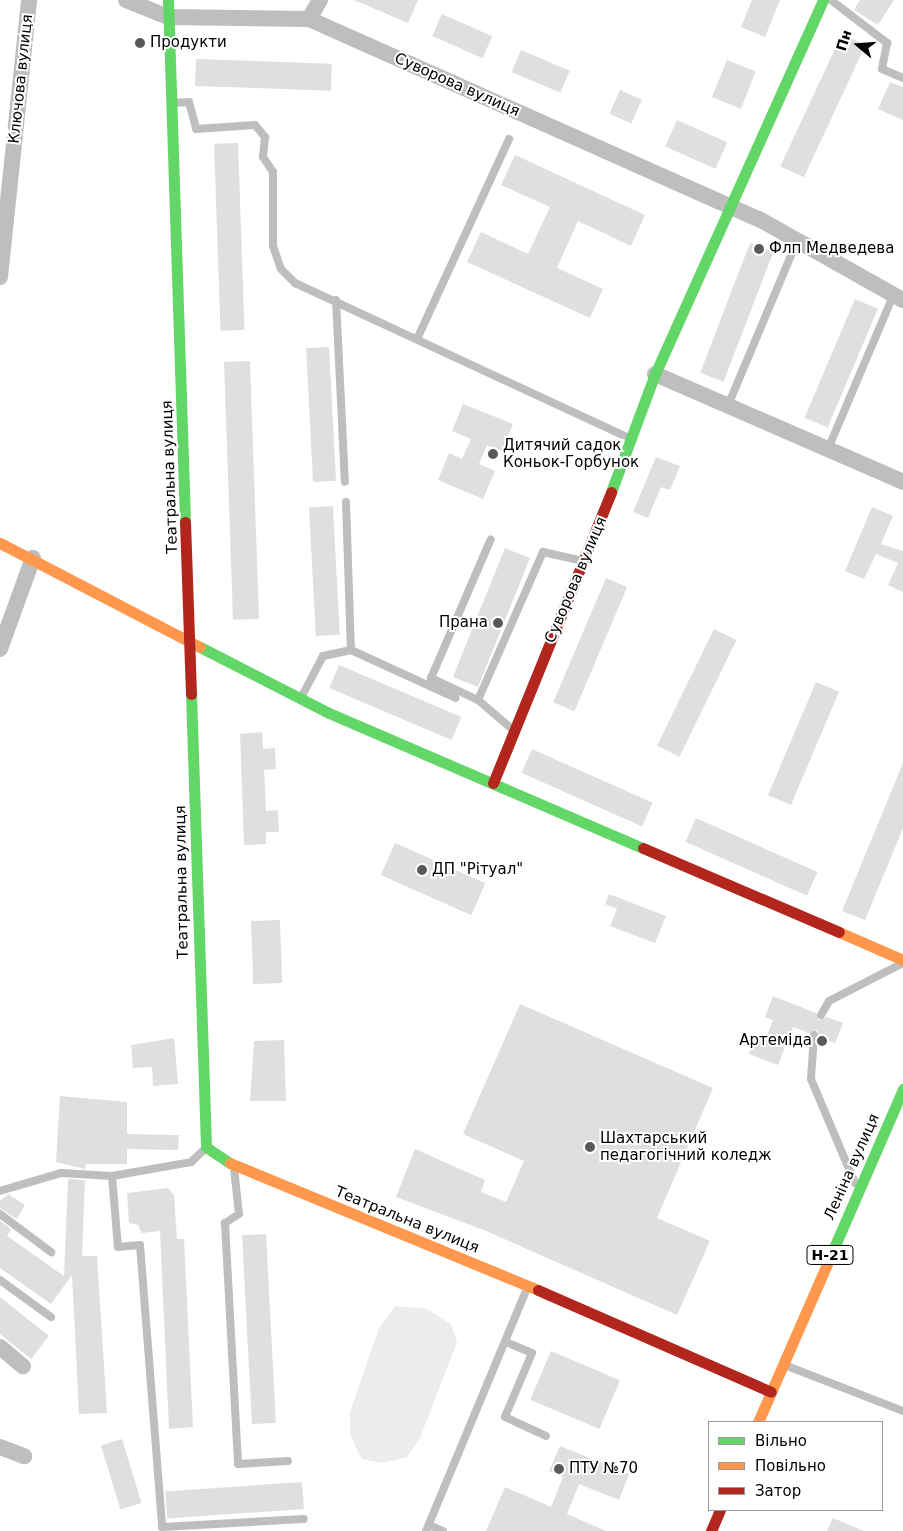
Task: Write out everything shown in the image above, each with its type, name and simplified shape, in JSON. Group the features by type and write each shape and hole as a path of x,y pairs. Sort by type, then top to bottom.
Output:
{"street":[{"name":"Ключова вулиця","path":"0,277 29,0"},
{"path":"126,0 168,17"},
{"name":"Театральна вулиця","path":"168,0 169,103 192,638 206,1147 234,1165 528,1286 771,1392"},
{"path":"309,19 320,0"},
{"name":"Суворова вулиця","path":"493,784 512,729 585,562 655,374 733,209 823,0"},
{"name":"Суворова вулиця","path":"168,17 309,19 733,209 797,241 898,298"},
{"path":"655,374 729,403 903,482"},
{"path":"0,543 192,638 301,698 493,784 903,961"},
{"path":"0,649 33,558"},
{"name":"Леніна вулиця","path":"758,1421 903,1089"},
{"path":"0,1346 23,1366"},
{"path":"0,1447 24,1456"},
{"path":"711,1531 720,1511"}],"lane":[{"path":"831,0 887,43 882,69 903,78"},
{"path":"169,103 189,102 196,129 255,125 265,137 263,157 272,172 273,246 281,269 295,283 418,337 632,440"},
{"path":"418,337 509,139"},
{"path":"729,403 797,241"},
{"path":"828,449 898,298"},
{"path":"336,300 345,482"},
{"path":"346,502 351,650"},
{"path":"490,539 431,678 478,700 512,729"},
{"path":"478,700 543,552 585,562"},
{"path":"301,698 323,656 351,650 456,698"},
{"path":"821,1015 829,1000 903,961"},
{"path":"814,1034 810,1079 858,1190"},
{"path":"0,1191 62,1173 112,1176 191,1162 206,1147"},
{"path":"234,1165 239,1214 224,1223 238,1464 288,1461"},
{"path":"112,1176 118,1247 140,1245 162,1528 304,1519"},
{"path":"0,1214 51,1252"},
{"path":"0,1280 51,1317"},
{"path":"443,1531 428,1528 528,1286"},
{"path":"506,1342 532,1353 505,1417 546,1436"},
{"path":"783,1364 903,1411"}],"shaded area":[{"path":"395,1306 427,1309 451,1324 457,1342 420,1438 407,1457 382,1463 362,1459 350,1435 350,1412 379,1328"}],"building":[{"path":"354,0 418,0 408,23"},
{"path":"752,0 780,0 765,37 741,27"},
{"path":"860,0 894,0 878,25 854,10"},
{"path":"442,14 492,36 482,58 432,36"},
{"path":"842,34 866,45 804,177 780,166"},
{"path":"521,50 570,71 560,93 512,72"},
{"path":"196,59 332,64 331,91 195,86"},
{"path":"727,60 756,72 741,109 712,97"},
{"path":"890,82 903,87 903,120 878,109"},
{"path":"620,90 642,100 631,124 609,114"},
{"path":"677,120 727,142 715,169 665,146"},
{"path":"238,143 245,330 221,331 214,144"},
{"path":"515,155 645,215 631,246 578,221 557,268 603,289 590,318 467,262 481,232 528,254 550,207 501,185"},
{"path":"750,243 773,252 724,382 700,373"},
{"path":"855,299 878,309 828,428 805,418"},
{"path":"329,347 336,481 313,482 306,348"},
{"path":"250,361 259,619 233,620 224,362"},
{"path":"463,404 513,424 502,451 487,445 479,464 495,471 483,499 438,480 449,453 462,459 471,439 452,431"},
{"path":"656,457 680,466 670,490 661,487 648,518 633,512"},
{"path":"333,506 340,635 316,636 309,507"},
{"path":"872,507 893,516 881,544 903,551 903,592 888,585 898,563 876,554 864,579 845,571"},
{"path":"505,548 530,558 478,687 453,677"},
{"path":"606,578 627,587 574,711 553,702"},
{"path":"714,629 736,640 679,757 657,746"},
{"path":"339,665 461,717 452,740 329,688"},
{"path":"816,682 839,692 791,805 768,795"},
{"path":"262,732 263,749 275,748 276,769 264,770 266,811 278,810 279,832 266,832 266,844 244,845 240,734"},
{"path":"532,749 653,803 642,826 521,773"},
{"path":"903,763 903,828 865,920 842,911"},
{"path":"696,818 818,872 807,896 685,842"},
{"path":"395,843 485,883 471,915 381,875"},
{"path":"609,894 666,916 655,943 610,926 617,909 605,904"},
{"path":"280,920 282,983 253,984 251,921"},
{"path":"773,996 816,1013 819,1020 827,1017 843,1023 835,1043 820,1037 817,1030 809,1033 793,1027 778,1065 749,1054 755,1037 765,1041 773,1020 765,1017"},
{"name":"Шахтарський педагогічний коледж","path":"520,1004 713,1088 657,1218 710,1241 677,1315 486,1231 396,1197 415,1149 485,1180 481,1192 506,1202 524,1161 463,1134"},
{"path":"174,1038 178,1084 153,1086 152,1067 133,1068 131,1045"},
{"path":"284,1040 286,1101 250,1101 254,1041"},
{"path":"60,1096 127,1102 127,1134 179,1135 178,1150 127,1149 127,1164 86,1164 85,1169 56,1162"},
{"path":"68,1179 85,1180 82,1256 97,1256 107,1413 79,1414 72,1275 51,1304 0,1268 0,1221 11,1229 7,1236 64,1276"},
{"path":"168,1188 174,1195 177,1239 184,1239 193,1427 169,1429 160,1231 142,1233 138,1225 129,1223 127,1193"},
{"path":"8,1194 25,1205 17,1219 0,1208 0,1201"},
{"path":"266,1234 276,1423 252,1424 242,1235"},
{"path":"0,1297 49,1336 31,1359 0,1334"},
{"path":"551,1351 620,1380 599,1429 530,1400"},
{"path":"122,1439 142,1503 121,1510 101,1445"},
{"path":"560,1446 629,1474 619,1500 579,1484 567,1514 606,1531 486,1531 505,1487 551,1507 563,1477 549,1471"},
{"path":"302,1482 304,1509 167,1518 165,1492"},
{"path":"833,1518 864,1531 827,1531"}],"traffic: fast":[{"path":"168,0 185,522"},
{"path":"611,492 655,374 823,0"},
{"path":"200,647 329,713 643,848"},
{"path":"191,694 206,1147 230,1163"},
{"path":"833,1250 903,1089"}],"traffic: slow":[{"path":"0,543 200,647"},
{"path":"839,932 903,960"},
{"path":"230,1163 538,1290"},
{"path":"758,1421 833,1250"}],"traffic: jam":[{"path":"493,783 611,492"},
{"path":"185,522 191,694"},
{"path":"643,848 839,932"},
{"path":"538,1290 771,1392"},
{"path":"711,1531 720,1511"}],"place":[{"name":"Продукти","path":"140,43"},
{"name":"Флп Медведева","path":"759,249"},
{"name":"Дитячий садок Коньок-Горбунок","path":"493,454"},
{"name":"Прана","path":"498,623"},
{"name":"ДП \"Рітуал\"","path":"422,870"},
{"name":"Артеміда","path":"822,1041"},
{"name":"Шахтарський педагогічний коледж","path":"590,1147"},
{"name":"ПТУ №70","path":"559,1469"}]}
